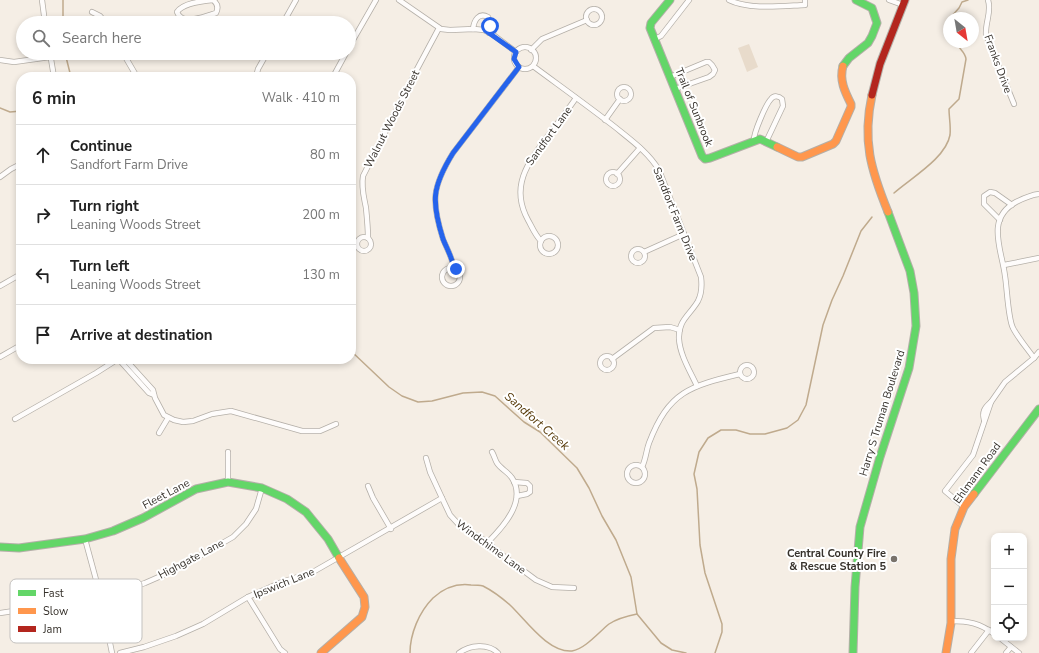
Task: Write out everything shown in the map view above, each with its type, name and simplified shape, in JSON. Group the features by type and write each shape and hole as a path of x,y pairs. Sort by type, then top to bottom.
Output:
{"street":[{"path":"42,0 44,16"},
{"path":"179,16 177,12 181,7 204,0 213,0 216,2 218,9 216,12 201,16"},
{"path":"287,16 296,0"},
{"path":"356,35 376,0"},
{"path":"400,0 439,28 450,30 473,29 489,33 516,52"},
{"name":"Trail of Sunbrook","path":"670,0 651,23 650,28 702,156 705,159 760,139 798,157 836,142 851,104 842,83 845,63 847,58 868,43 877,23 872,8 856,0"},
{"path":"655,39 661,36 689,0"},
{"path":"729,0 747,5 760,6 805,5 805,0"},
{"path":"889,0 904,3"},
{"name":"Franks Drive","path":"988,0 990,9 986,25 986,36 1014,104"},
{"name":"Harry S Truman Boulevard","path":"853,653 855,587 860,527 882,450 909,368 916,326 914,293 910,271 875,182 867,133 875,81 904,3"},
{"path":"92,12 100,16"},
{"path":"473,29 476,18 484,15 488,17 490,21 489,33"},
{"path":"531,50 542,38 587,20"},
{"name":"Walnut Woods Street","path":"368,238 365,206 362,195 363,176 416,70 439,28"},
{"path":"525,48 531,50 536,57 533,66 525,69 519,67 514,59 516,52 525,48"},
{"path":"0,60 14,62 24,60"},
{"path":"51,60 53,72"},
{"path":"127,60 134,72"},
{"path":"257,72 263,60"},
{"path":"336,72 342,60"},
{"path":"670,77 706,62 709,62 712,65 714,70 713,74 675,89"},
{"name":"Sandfort Farm Drive","path":"533,66 640,148 653,160 659,170 699,271 702,284 701,294 698,301 682,322 680,330"},
{"path":"454,268 438,220 435,195 437,182 453,153 519,67"},
{"path":"754,141 754,133 770,100 775,96 782,99 783,106 766,142"},
{"name":"Sandfort Lane","path":"541,240 537,237 526,216 522,204 521,184 528,163 576,98"},
{"path":"605,120 620,99"},
{"path":"617,174 640,148"},
{"path":"0,177 16,166"},
{"path":"1000,220 984,204 984,196 990,192 995,193 1012,205"},
{"path":"1034,358 1013,327 1004,265 999,248 997,226 1004,211 1030,195 1039,194"},
{"path":"644,252 684,234"},
{"path":"1004,265 1039,258"},
{"path":"0,286 16,277"},
{"path":"612,359 641,336 654,328 670,327 680,330 680,348 697,386"},
{"path":"0,356 16,348"},
{"path":"964,506 945,491 973,455 991,402 1005,382 1039,352"},
{"path":"15,419 111,364"},
{"path":"123,364 145,389 154,396"},
{"path":"130,364 153,390 154,396 164,415 168,418 183,422 193,421 212,414 231,411 302,431 320,431 336,424"},
{"path":"642,467 636,465 629,469 628,478 632,482 638,484 643,481 646,475 642,467 649,443 662,416 677,398 687,390 697,386 740,374"},
{"name":"Ehlmann Road","path":"946,653 951,621 953,542 956,524 964,506 1038,412"},
{"path":"159,433 168,418"},
{"path":"228,452 228,482"},
{"path":"488,542 500,530 515,504 517,496 514,482 507,472 497,463 492,452"},
{"name":"Windchime Lane","path":"426,458 430,472 455,522 471,534 488,542 497,551 536,580 552,587 574,588"},
{"name":"Fleet Lane","path":"0,547 19,548 85,539 113,531 143,518 196,489 228,482 262,488 287,499 306,512 328,539 364,597 366,606 365,612 358,621 321,653"},
{"path":"514,482 527,483 530,486 530,492 517,496"},
{"path":"368,486 373,498 391,529"},
{"name":"Highgate Lane","path":"142,584 177,569 233,536 246,524 256,509 262,488"},
{"name":"Ipswich Lane","path":"120,653 144,647 188,631 203,624 248,597 282,582 313,572 391,529 442,498"},
{"path":"85,539 96,579"},
{"path":"248,597 280,649 285,653"},
{"name":"Highgate Lane","path":"0,613 10,612"},
{"path":"951,621 969,621 989,630 971,653"},
{"path":"1004,641 1020,653"},
{"path":"110,643 112,653"},
{"path":"461,651 479,646 495,650 498,653"},
{"path":"1006,653 1011,646"}],"shaded area":[{"path":"749,44 758,67 747,72 738,48"}],"waterway":[{"name":"Sandfort Creek","path":"63,0 63,16"},
{"path":"955,12 962,2 968,0"},
{"path":"894,193 935,160 947,143 950,135 949,109 959,99 966,59 960,48"},
{"name":"Sandfort Creek","path":"67,60 70,72"},
{"path":"0,108 10,112 16,111"},
{"path":"715,653 722,632 722,624 705,573 700,545 697,489 694,474 699,452 708,438 721,430 736,430 750,434 765,434 787,428 798,420 806,405 823,325 832,300 861,231 872,217"},
{"name":"Sandfort Creek","path":"356,356 389,387 402,396 418,402 432,401 463,393 482,392 495,396 524,422 540,432 577,468 589,488 602,516 616,540 631,577 637,614 661,643 672,650 686,653"},
{"path":"410,653 410,646 416,624 428,604 437,594 446,589 460,585 480,585 490,590 510,605 530,627 546,641 554,647 563,650 577,650 587,644 612,622 637,614"}],"traffic: fast":[{"path":"670,0 651,23 650,28 702,156 705,159 710,158 760,139 777,147"},
{"path":"843,66 849,58 868,43 877,23 872,8 856,0"},
{"path":"853,653 855,587 860,527 880,457 909,368 916,326 914,293 910,271 888,212"},
{"path":"974,494 1039,409"},
{"path":"0,547 19,548 85,539 113,531 143,518 196,489 228,482 262,488 287,499 306,512 328,539 339,558"}],"traffic: slow":[{"path":"777,147 798,157 802,157 833,144 836,141 851,107 842,81 843,66"},
{"path":"872,95 869,112 868,141 873,169 888,212"},
{"path":"946,653 951,623 951,559 955,529 964,507 974,494"},
{"path":"321,653 362,617 365,607 364,597 339,558"}],"traffic: jam":[{"path":"872,95 880,64 905,0"}],"place":[{"name":"Central County Fire & Rescue Station 5","path":"894,559"}],"route":[{"path":"456,269 454,268 444,241 438,220 435,195 437,182 453,153 519,67 516,65 514,59 516,52 489,33 490,26"}]}
